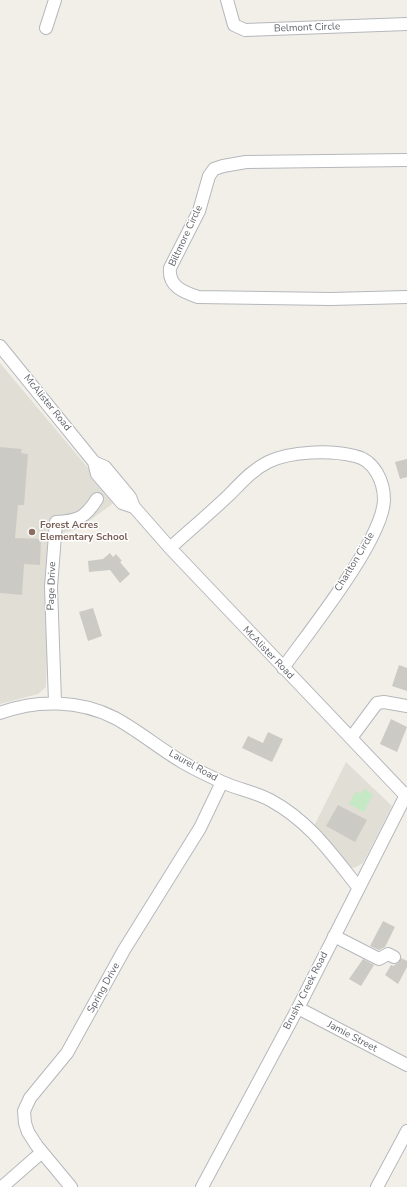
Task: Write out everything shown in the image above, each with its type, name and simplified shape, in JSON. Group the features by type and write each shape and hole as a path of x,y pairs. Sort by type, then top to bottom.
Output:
{"street":[{"path":"46,28 54,0"},
{"name":"Belmont Circle","path":"227,0 234,25 245,30 407,24"},
{"name":"Biltmore Circle","path":"407,160 246,162 214,169 209,176 199,211 170,268 169,275 174,286 182,292 198,297 331,299 407,297"},
{"name":"McAlister Road","path":"0,346 94,462 97,474 122,503 134,507"},
{"name":"Charlton Circle","path":"170,548 250,474 269,462 290,456 316,452 341,453 357,456 373,466 380,479 384,500 380,517 367,545 342,586 283,668"},
{"name":"McAlister Road","path":"94,462 105,467 130,497 134,507 170,548 406,795"},
{"path":"101,478 98,499 115,495"},
{"name":"Page Drive","path":"55,702 51,587 56,522 79,519 90,511 98,499"},
{"name":"Laurel Road","path":"0,713 41,703 55,702 98,711 116,718 183,762 222,782 269,800 294,816 315,833 358,887"},
{"path":"351,738 377,703 384,702 407,706"},
{"name":"Spring Drive","path":"71,1187 42,1152 28,1132 25,1123 24,1111 30,1098 67,1053 124,950 200,828 222,782"},
{"name":"Brushy Creek Road","path":"202,1187 298,1008 358,887 406,795"},
{"path":"334,936 380,960 388,954 394,957"},
{"name":"Jamie Street","path":"298,1008 407,1065"},
{"path":"377,1187 407,1131"},
{"path":"2,1187 42,1152"}],"shaded area":[{"name":"Forest Acres Elementary School","path":"0,363 115,502 78,529 51,536 46,687 38,694 0,704"},
{"path":"346,762 392,806 363,863 354,868 348,866 314,826"}],"green space":[{"path":"364,789 373,794 364,812 349,804 356,791 361,794"}],"building":[{"path":"0,447 22,449 21,453 28,454 24,505 18,505 15,538 41,539 40,565 24,564 22,595 0,593"},
{"path":"407,459 407,477 400,479 395,462"},
{"path":"110,553 113,557 116,554 122,561 120,562 130,574 120,583 110,570 89,572 88,561 103,559"},
{"path":"93,608 102,636 88,641 79,612"},
{"path":"399,665 407,668 407,691 392,686"},
{"path":"391,719 407,727 397,752 380,744"},
{"path":"268,732 283,739 272,762 242,748 248,736 263,743"},
{"path":"338,805 367,820 355,842 326,826"},
{"path":"383,921 395,927 385,947 379,950 370,946"},
{"path":"401,958 407,961 407,967 398,984 385,975 391,965 393,966 398,963"},
{"path":"363,959 374,965 361,986 349,979"}],"place":[{"name":"Forest Acres Elementary School","path":"32,532"}]}
